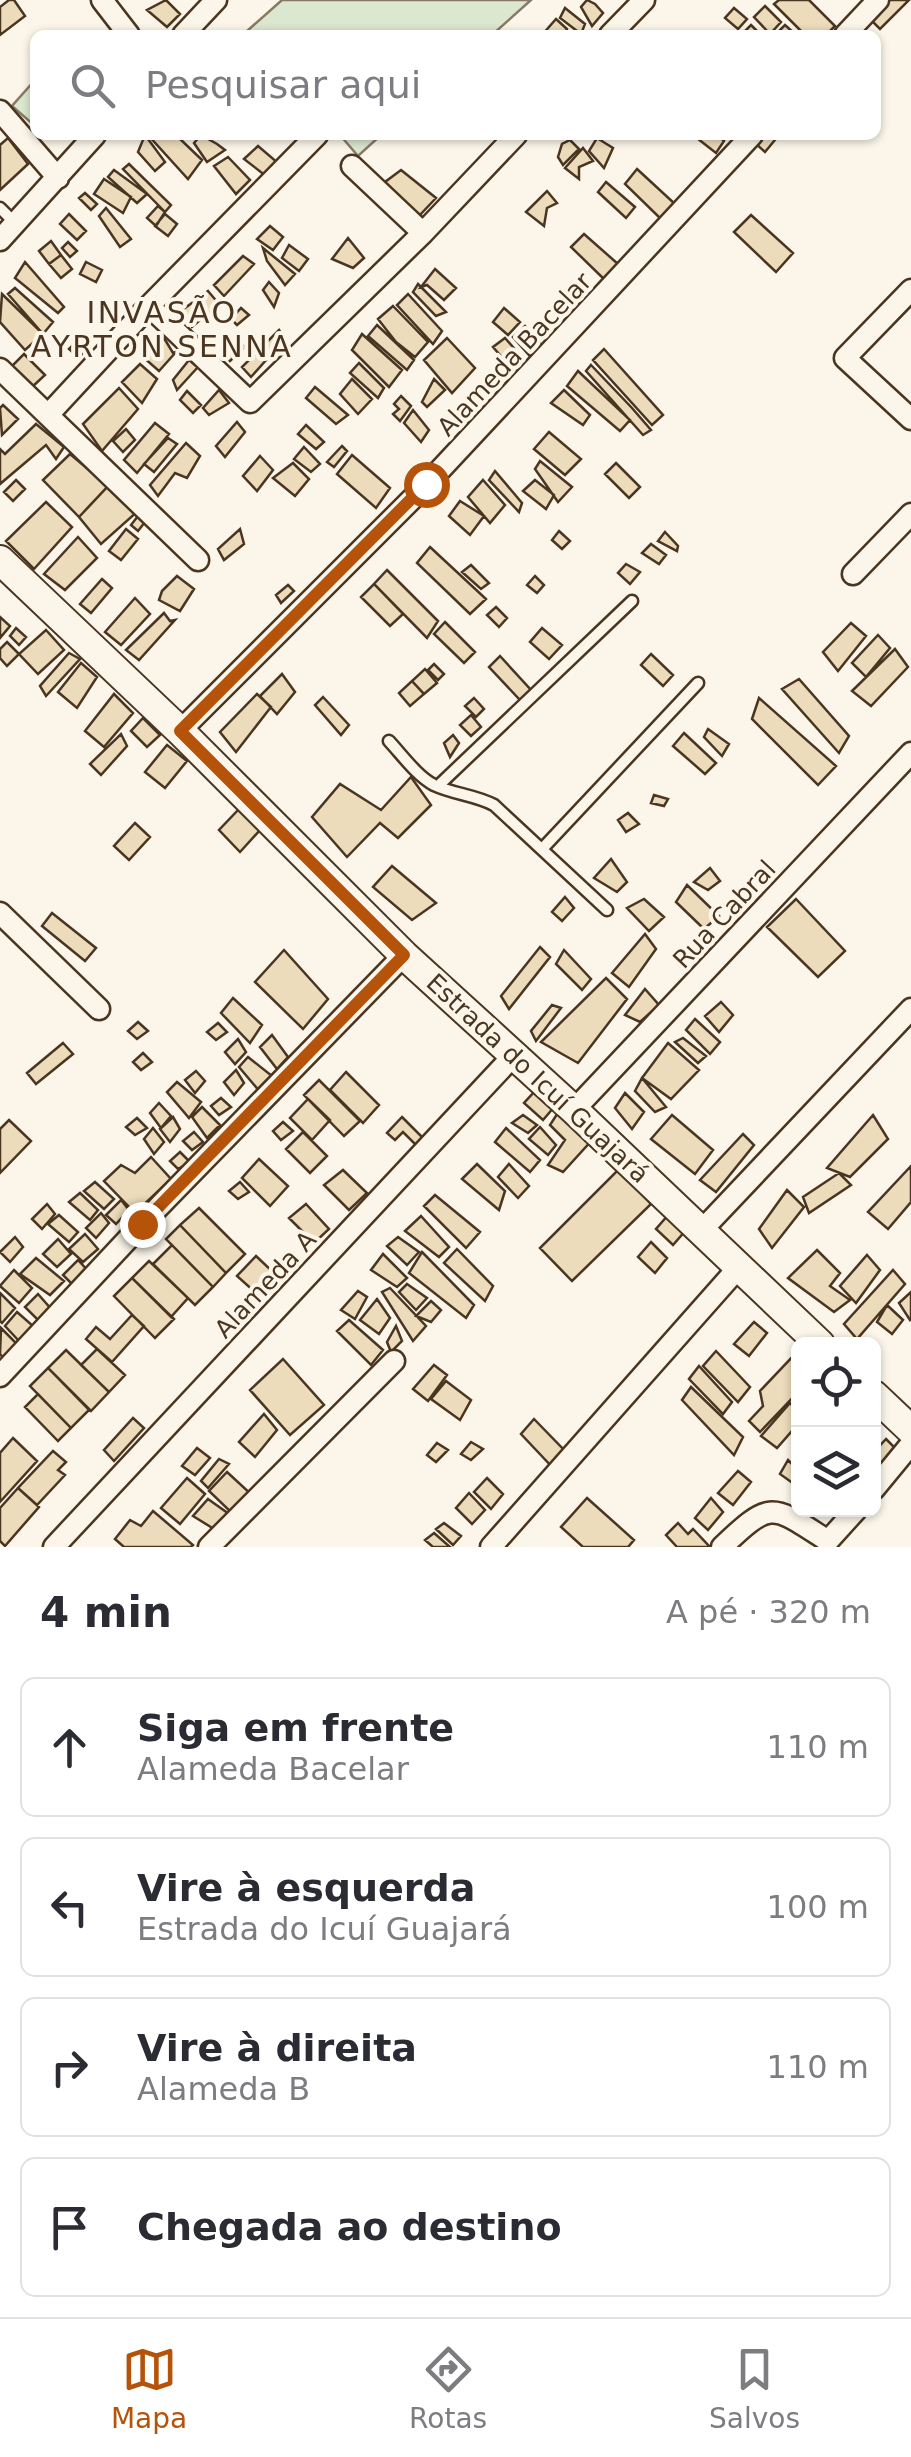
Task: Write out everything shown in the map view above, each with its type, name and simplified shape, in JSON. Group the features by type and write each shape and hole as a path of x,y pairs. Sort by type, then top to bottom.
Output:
{"street":[{"path":"102,0 124,30"},
{"path":"189,30 216,0"},
{"path":"615,30 644,0"},
{"path":"850,30 878,0"},
{"path":"0,111 58,178"},
{"path":"0,240 8,215 58,178 91,140"},
{"path":"48,415 312,140"},
{"path":"149,306 250,402 423,233 511,140"},
{"name":"Alameda Bacelar","path":"180,731 426,484 747,140"},
{"path":"352,166 423,233"},
{"path":"911,290 845,358 911,419"},
{"path":"0,369 198,560"},
{"path":"853,574 911,514"},
{"name":"Estrada do Icuí Guajará","path":"0,560 180,731 404,955 812,1337"},
{"name":"Rua Cabral","path":"574,1110 911,752"},
{"path":"895,770 911,784"},
{"path":"0,912 99,1009"},
{"path":"0,1376 404,955"},
{"path":"702,1230 911,1009"},
{"name":"Alameda A","path":"54,1547 514,1055"},
{"path":"491,1547 738,1268"},
{"path":"210,1547 394,1361"},
{"path":"881,1402 911,1430"},
{"path":"881,1480 911,1444"},
{"path":"722,1547 755,1516 771,1510 790,1516 831,1544 851,1517"}],"lane":[{"path":"438,786 632,601"},
{"path":"543,848 698,683"},
{"path":"389,740 426,780 476,795 494,805 607,910"}],"green space":[{"path":"282,0 531,0 498,30 248,30"},
{"path":"30,86 30,122 12,106"},
{"path":"344,140 376,140 358,156"}],"building":[{"path":"14,0 25,16 0,35 0,7"},
{"path":"166,0 180,14 167,27 147,10"},
{"path":"587,0 603,13 592,26 581,7"},
{"path":"779,0 809,0 835,26 831,30 800,30 774,4"},
{"path":"886,0 909,0 880,29 869,18"},
{"path":"765,6 781,22 774,30 766,30 754,17"},
{"path":"565,8 585,24 583,30 576,30 560,18"},
{"path":"734,8 747,19 738,29 725,18"},
{"path":"556,19 567,29 566,30 546,30"},
{"path":"8,138 28,164 0,190 0,145"},
{"path":"143,140 149,140 165,162 155,171 138,152"},
{"path":"153,140 181,140 202,160 188,179"},
{"path":"210,140 225,150 207,162 194,143"},
{"path":"570,140 579,149 563,165 558,157 562,144"},
{"path":"596,140 613,148 604,168 589,151"},
{"path":"699,140 723,140 716,153"},
{"path":"756,140 775,140 765,152"},
{"path":"258,146 278,163 266,176 244,159"},
{"path":"583,148 593,161 579,167 579,179 565,168"},
{"path":"228,157 250,180 236,194 214,166"},
{"path":"129,164 171,205 165,212 123,169"},
{"path":"637,169 675,204 664,222 625,184"},
{"path":"114,170 147,194 137,203 108,177"},
{"path":"401,170 436,198 418,217 385,182"},
{"path":"104,179 131,197 123,213 94,194"},
{"path":"606,182 635,207 626,218 598,192"},
{"path":"547,191 557,203 547,208 544,226 526,212"},
{"path":"85,193 97,204 91,210 79,198"},
{"path":"158,206 165,212 156,226 147,218"},
{"path":"106,208 131,239 120,247 99,216"},
{"path":"69,214 86,231 77,240 60,224"},
{"path":"165,214 177,224 168,236 155,226"},
{"path":"751,215 793,253 776,272 734,232"},
{"path":"270,226 283,237 273,250 257,239"},
{"path":"584,234 618,264 606,281 571,247"},
{"path":"348,238 364,258 353,268 332,259"},
{"path":"51,241 61,255 49,264 39,251"},
{"path":"68,242 77,251 70,257 62,248"},
{"path":"289,245 308,259 299,271 282,258"},
{"path":"263,248 295,274 285,285 267,261"},
{"path":"61,255 72,269 61,278 49,264"},
{"path":"243,256 254,264 224,296 214,285"},
{"path":"25,262 64,307 58,313 15,278"},
{"path":"86,262 102,270 96,282 80,274"},
{"path":"435,269 456,288 444,300 427,285 421,287"},
{"path":"269,282 279,293 274,307 263,290"},
{"path":"418,284 446,312 436,316 413,292"},
{"path":"15,288 53,322 43,334 8,294"},
{"path":"208,291 219,304 192,327 181,311"},
{"path":"2,294 43,334 25,350 0,322"},
{"path":"408,294 442,331 433,344 397,305"},
{"path":"393,306 428,342 415,357 396,342 378,319"},
{"path":"241,308 249,315 237,325 231,319"},
{"path":"504,308 520,322 508,335 493,322"},
{"path":"377,325 414,360 407,370 368,336"},
{"path":"525,326 546,350 535,362 513,337"},
{"path":"279,330 285,339 251,377 242,367"},
{"path":"362,334 402,370 389,387 352,350"},
{"path":"164,338 176,352 159,371 143,357"},
{"path":"234,338 245,347 230,361 221,351"},
{"path":"447,338 475,368 452,393 424,360"},
{"path":"505,338 528,364 518,376 493,347"},
{"path":"77,341 86,349 79,358 69,349"},
{"path":"604,349 663,415 652,425 593,360"},
{"path":"24,354 45,375 31,388 11,367"},
{"path":"189,360 198,367 177,390 173,380"},
{"path":"359,363 384,388 378,398 350,373"},
{"path":"140,364 157,379 142,403 122,382"},
{"path":"591,365 651,430 643,435 586,371"},
{"path":"578,371 630,420 620,431 567,386"},
{"path":"352,379 372,399 358,414 340,394"},
{"path":"434,379 445,390 427,407 422,402"},
{"path":"315,387 348,415 336,424 306,398"},
{"path":"119,388 138,409 102,451 83,424"},
{"path":"219,390 229,403 209,415 203,408"},
{"path":"564,390 590,415 583,425 551,403"},
{"path":"187,391 201,405 193,413 180,400"},
{"path":"401,396 411,406 400,421 393,414 399,409 394,404"},
{"path":"3,405 18,419 2,435 0,408"},
{"path":"413,410 429,430 421,442 404,423"},
{"path":"237,422 245,432 225,457 216,446"},
{"path":"155,423 169,434 137,473 124,460"},
{"path":"36,424 64,447 56,459 46,445 0,484 0,449 5,454"},
{"path":"306,425 324,442 316,449 298,434"},
{"path":"126,429 135,440 123,452 113,441"},
{"path":"549,432 581,459 565,475 534,449"},
{"path":"168,438 177,444 154,472 144,464"},
{"path":"186,443 200,456 187,478 175,473 158,496 150,485"},
{"path":"342,446 347,451 334,467 327,462"},
{"path":"304,447 320,464 311,472 294,459"},
{"path":"70,454 108,486 79,517 43,480"},
{"path":"352,455 390,488 376,508 337,474"},
{"path":"260,456 273,470 257,491 243,476"},
{"path":"540,461 572,487 558,502 535,469"},
{"path":"293,463 309,479 295,496 273,478"},
{"path":"616,463 640,487 629,498 605,474"},
{"path":"495,471 522,503 519,512 489,480"},
{"path":"16,480 25,489 13,501 4,492"},
{"path":"483,480 505,505 490,523 468,497"},
{"path":"535,480 554,495 546,509 523,491"},
{"path":"112,482 138,511 101,544 79,517"},
{"path":"460,501 484,516 470,535 449,516"},
{"path":"46,502 72,527 34,569 6,541"},
{"path":"138,516 145,522 138,531 131,525"},
{"path":"126,529 138,539 121,560 109,551"},
{"path":"240,529 244,544 224,560 218,549"},
{"path":"559,531 570,541 562,549 552,540"},
{"path":"665,532 678,546 677,551 658,541"},
{"path":"78,537 97,558 65,590 44,574"},
{"path":"651,544 666,555 659,564 642,553"},
{"path":"430,547 486,599 470,614 417,563"},
{"path":"626,564 640,572 630,584 618,573"},
{"path":"471,565 489,583 481,589 462,572"},
{"path":"387,570 438,621 427,638 374,584"},
{"path":"177,576 194,589 180,611 159,600"},
{"path":"535,576 544,585 537,593 527,585"},
{"path":"102,579 112,588 91,613 80,604"},
{"path":"374,584 403,614 390,626 361,597"},
{"path":"288,585 294,591 281,603 276,595"},
{"path":"135,598 150,614 121,645 105,632"},
{"path":"496,607 507,618 499,627 487,615"},
{"path":"164,613 170,621 175,620 139,660 126,650"},
{"path":"0,617 10,626 0,638"},
{"path":"445,622 475,652 464,663 434,634"},
{"path":"851,623 866,636 838,671 823,652"},
{"path":"16,628 26,637 19,645 10,636"},
{"path":"542,628 562,645 549,659 530,642"},
{"path":"46,630 64,650 38,674 19,654"},
{"path":"878,635 890,648 866,677 852,663"},
{"path":"7,642 19,654 7,666 0,658 0,649"},
{"path":"895,649 908,667 871,706 852,691"},
{"path":"69,653 80,659 46,696 40,686"},
{"path":"651,654 673,675 663,686 641,665"},
{"path":"500,656 531,690 520,700 489,667"},
{"path":"81,663 97,677 77,708 58,692"},
{"path":"434,664 444,674 438,680 428,670"},
{"path":"425,669 437,683 424,694 412,681"},
{"path":"282,674 295,692 277,714 260,696"},
{"path":"799,679 849,736 839,753 782,689"},
{"path":"412,681 424,694 410,706 399,693"},
{"path":"114,694 133,713 104,747 85,731"},
{"path":"257,694 271,707 236,752 220,732"},
{"path":"323,697 349,725 341,735 315,705"},
{"path":"474,698 484,709 476,717 465,706"},
{"path":"759,698 836,766 818,785 752,719"},
{"path":"471,715 481,727 471,736 460,725"},
{"path":"143,718 160,735 147,747 131,731"},
{"path":"708,729 729,744 722,756 704,737"},
{"path":"684,733 716,763 705,774 673,746"},
{"path":"121,734 127,746 101,775 90,764"},
{"path":"453,735 459,743 450,757 444,743"},
{"path":"167,745 187,761 165,788 145,772"},
{"path":"411,777 431,805 398,838 380,823 347,857 312,817 340,784 381,810"},
{"path":"654,795 668,799 664,806 651,803"},
{"path":"240,808 261,829 240,852 219,830"},
{"path":"628,813 639,824 626,832 618,820"},
{"path":"135,823 150,837 129,860 114,846"},
{"path":"611,859 627,882 617,892 594,878"},
{"path":"392,866 436,903 412,920 373,887"},
{"path":"710,868 720,881 708,890 694,882"},
{"path":"687,885 719,916 704,929 676,902"},
{"path":"565,897 574,908 562,921 552,912"},
{"path":"644,899 664,917 649,931 627,908"},
{"path":"796,899 845,951 818,977 767,927"},
{"path":"52,913 96,948 85,961 42,926"},
{"path":"645,934 656,949 629,987 612,973"},
{"path":"540,947 550,957 509,1009 501,996"},
{"path":"284,950 328,999 303,1029 255,982"},
{"path":"564,950 591,979 582,990 556,964"},
{"path":"606,978 627,999 578,1063 541,1042"},
{"path":"645,989 659,1005 640,1022 625,1015"},
{"path":"233,998 262,1025 250,1043 221,1013"},
{"path":"721,1002 733,1015 719,1032 705,1016"},
{"path":"552,1005 561,1008 536,1041 531,1031"},
{"path":"695,1019 720,1042 710,1054 686,1030"},
{"path":"138,1022 148,1031 137,1039 128,1031"},
{"path":"218,1023 227,1032 216,1040 207,1032"},
{"path":"272,1035 288,1057 277,1069 260,1047"},
{"path":"683,1038 706,1056 698,1063 675,1042"},
{"path":"238,1039 246,1052 235,1064 225,1052"},
{"path":"63,1043 73,1054 36,1084 27,1073"},
{"path":"668,1043 699,1070 671,1099 642,1078"},
{"path":"143,1053 152,1062 141,1070 133,1062"},
{"path":"248,1057 272,1076 261,1093 239,1067"},
{"path":"236,1070 244,1083 234,1095 224,1082"},
{"path":"196,1071 205,1081 195,1093 185,1080"},
{"path":"346,1072 379,1105 363,1123 330,1090"},
{"path":"642,1078 666,1107 655,1112 635,1091"},
{"path":"319,1080 360,1121 344,1136 304,1095"},
{"path":"177,1082 201,1102 189,1118 167,1092"},
{"path":"536,1090 555,1106 543,1120 524,1103"},
{"path":"625,1093 644,1112 632,1129 615,1108"},
{"path":"221,1098 231,1107 219,1115 211,1106"},
{"path":"308,1099 330,1120 312,1140 290,1118"},
{"path":"159,1103 171,1116 161,1128 150,1113"},
{"path":"202,1107 220,1125 207,1138 192,1117"},
{"path":"561,1108 593,1139 563,1172 548,1165 565,1140 550,1125"},
{"path":"523,1115 537,1125 528,1133 512,1123"},
{"path":"672,1115 713,1150 695,1174 651,1139"},
{"path":"873,1115 888,1139 850,1177 827,1168"},
{"path":"173,1117 180,1129 170,1142 160,1129"},
{"path":"402,1117 425,1140 418,1147 403,1132 395,1140 387,1133"},
{"path":"137,1118 147,1128 135,1135 126,1127"},
{"path":"9,1120 31,1141 0,1173 0,1129"},
{"path":"283,1122 293,1131 281,1140 273,1131"},
{"path":"540,1127 556,1145 548,1155 529,1139"},
{"path":"153,1128 164,1142 154,1154 144,1139"},
{"path":"506,1128 540,1160 530,1172 495,1142"},
{"path":"194,1132 203,1142 192,1150 183,1141"},
{"path":"303,1132 327,1156 310,1173 286,1149"},
{"path":"743,1134 754,1145 716,1192 700,1180"},
{"path":"180,1152 190,1162 178,1169 170,1161"},
{"path":"151,1157 171,1179 135,1213 104,1181 121,1165 135,1173"},
{"path":"259,1159 288,1186 270,1206 242,1178"},
{"path":"477,1164 505,1191 499,1210 462,1179"},
{"path":"509,1164 529,1186 518,1198 498,1177"},
{"path":"911,1166 911,1202 888,1229 868,1212"},
{"path":"343,1170 367,1193 349,1210 324,1185"},
{"path":"618,1170 651,1204 572,1281 540,1248"},
{"path":"839,1173 851,1185 809,1213 803,1197"},
{"path":"95,1182 114,1199 104,1209 84,1191"},
{"path":"240,1182 249,1192 238,1199 229,1191"},
{"path":"787,1190 804,1207 772,1248 759,1229"},
{"path":"80,1193 98,1210 90,1220 69,1202"},
{"path":"435,1195 480,1232 466,1248 424,1206"},
{"path":"121,1200 129,1210 116,1224 106,1215"},
{"path":"47,1204 55,1214 42,1229 32,1219"},
{"path":"306,1204 329,1229 314,1243 289,1218"},
{"path":"199,1208 245,1254 226,1273 180,1225"},
{"path":"101,1213 109,1223 96,1238 86,1228"},
{"path":"669,1214 686,1230 673,1245 656,1229"},
{"path":"59,1215 78,1232 69,1242 48,1224"},
{"path":"421,1216 449,1247 439,1257 405,1231"},
{"path":"180,1225 226,1273 213,1287 166,1239"},
{"path":"85,1234 98,1249 83,1262 69,1249"},
{"path":"15,1237 23,1247 10,1262 0,1252"},
{"path":"398,1237 419,1252 407,1265 387,1246"},
{"path":"58,1239 71,1254 57,1267 43,1254"},
{"path":"651,1242 667,1258 655,1273 638,1257"},
{"path":"172,1245 213,1287 195,1305 153,1264"},
{"path":"457,1249 493,1286 485,1301 444,1263"},
{"path":"817,1250 840,1273 830,1286 850,1300 834,1312 788,1278"},
{"path":"422,1252 474,1305 466,1318 409,1273"},
{"path":"383,1254 407,1278 397,1287 371,1270"},
{"path":"867,1255 880,1270 856,1303 840,1286"},
{"path":"256,1256 274,1273 256,1293 237,1276"},
{"path":"36,1258 64,1281 50,1295 20,1274"},
{"path":"78,1260 92,1275 77,1289 63,1275"},
{"path":"149,1261 188,1298 171,1317 132,1278"},
{"path":"14,1270 32,1288 19,1303 0,1286"},
{"path":"893,1270 905,1284 859,1337 844,1324"},
{"path":"132,1278 174,1319 155,1338 114,1296"},
{"path":"407,1284 427,1298 416,1310 399,1292"},
{"path":"390,1288 426,1326 413,1341 382,1292"},
{"path":"358,1291 367,1297 355,1319 341,1310"},
{"path":"911,1292 911,1319 910,1320 899,1303"},
{"path":"0,1293 15,1308 2,1323 0,1321"},
{"path":"38,1294 52,1310 40,1322 25,1307"},
{"path":"377,1299 390,1318 379,1334 360,1320"},
{"path":"431,1301 441,1310 431,1322 416,1316"},
{"path":"887,1305 903,1320 892,1334 877,1322"},
{"path":"17,1312 33,1326 19,1341 5,1326"},
{"path":"132,1315 144,1326 112,1362 86,1339 96,1327 110,1339"},
{"path":"349,1320 383,1350 371,1365 337,1331"},
{"path":"754,1322 767,1333 749,1356 734,1344"},
{"path":"396,1326 402,1341 391,1352 387,1342"},
{"path":"1,1328 18,1345 6,1361 0,1354"},
{"path":"97,1349 125,1375 109,1392 81,1365"},
{"path":"66,1350 109,1392 91,1411 48,1368"},
{"path":"716,1351 750,1387 738,1402 703,1366"},
{"path":"791,1358 791,1399 760,1432 749,1421 763,1406 760,1391"},
{"path":"283,1359 324,1405 290,1435 250,1390"},
{"path":"434,1365 447,1375 428,1401 413,1389"},
{"path":"699,1366 732,1402 723,1414 689,1379"},
{"path":"48,1368 89,1410 71,1428 30,1386"},
{"path":"446,1381 471,1400 460,1420 431,1399"},
{"path":"691,1387 743,1437 734,1455 682,1400"},
{"path":"38,1394 71,1428 58,1441 25,1407"},
{"path":"790,1403 791,1432 777,1448 761,1436"},
{"path":"264,1414 277,1430 255,1457 239,1442"},
{"path":"133,1418 144,1428 114,1461 104,1450"},
{"path":"534,1419 568,1454 554,1469 521,1434"},
{"path":"13,1438 37,1461 0,1502 0,1453"},
{"path":"886,1439 900,1453 881,1475 881,1444"},
{"path":"471,1442 483,1449 471,1460 461,1454"},
{"path":"437,1443 448,1450 436,1462 427,1455"},
{"path":"197,1448 210,1458 195,1475 182,1466"},
{"path":"53,1451 66,1462 58,1470 65,1475 37,1505 18,1488"},
{"path":"219,1459 229,1464 208,1488 201,1481"},
{"path":"788,1460 791,1482 780,1474"},
{"path":"738,1471 751,1482 733,1505 718,1493"},
{"path":"227,1472 252,1495 234,1515 209,1491"},
{"path":"187,1478 205,1494 180,1524 161,1508"},
{"path":"487,1478 503,1494 491,1509 474,1492"},
{"path":"18,1488 39,1507 5,1546 0,1541 0,1508"},
{"path":"469,1493 485,1510 472,1524 456,1508"},
{"path":"587,1498 634,1540 628,1547 583,1547 561,1527"},
{"path":"711,1498 723,1512 708,1530 695,1518"},
{"path":"208,1499 229,1514 214,1529 193,1516"},
{"path":"153,1511 193,1545 124,1547 115,1539 130,1520 141,1526"},
{"path":"444,1523 461,1536 453,1545 436,1529"},
{"path":"678,1523 688,1534 693,1529 710,1547 677,1547 666,1535"},
{"path":"434,1533 450,1547 433,1547 425,1540"}],"district":[{"name":"INVASÃO AYRTON SENNA","path":"162,330"}],"route":[{"path":"142,1224 404,955 180,731 426,484"}]}
